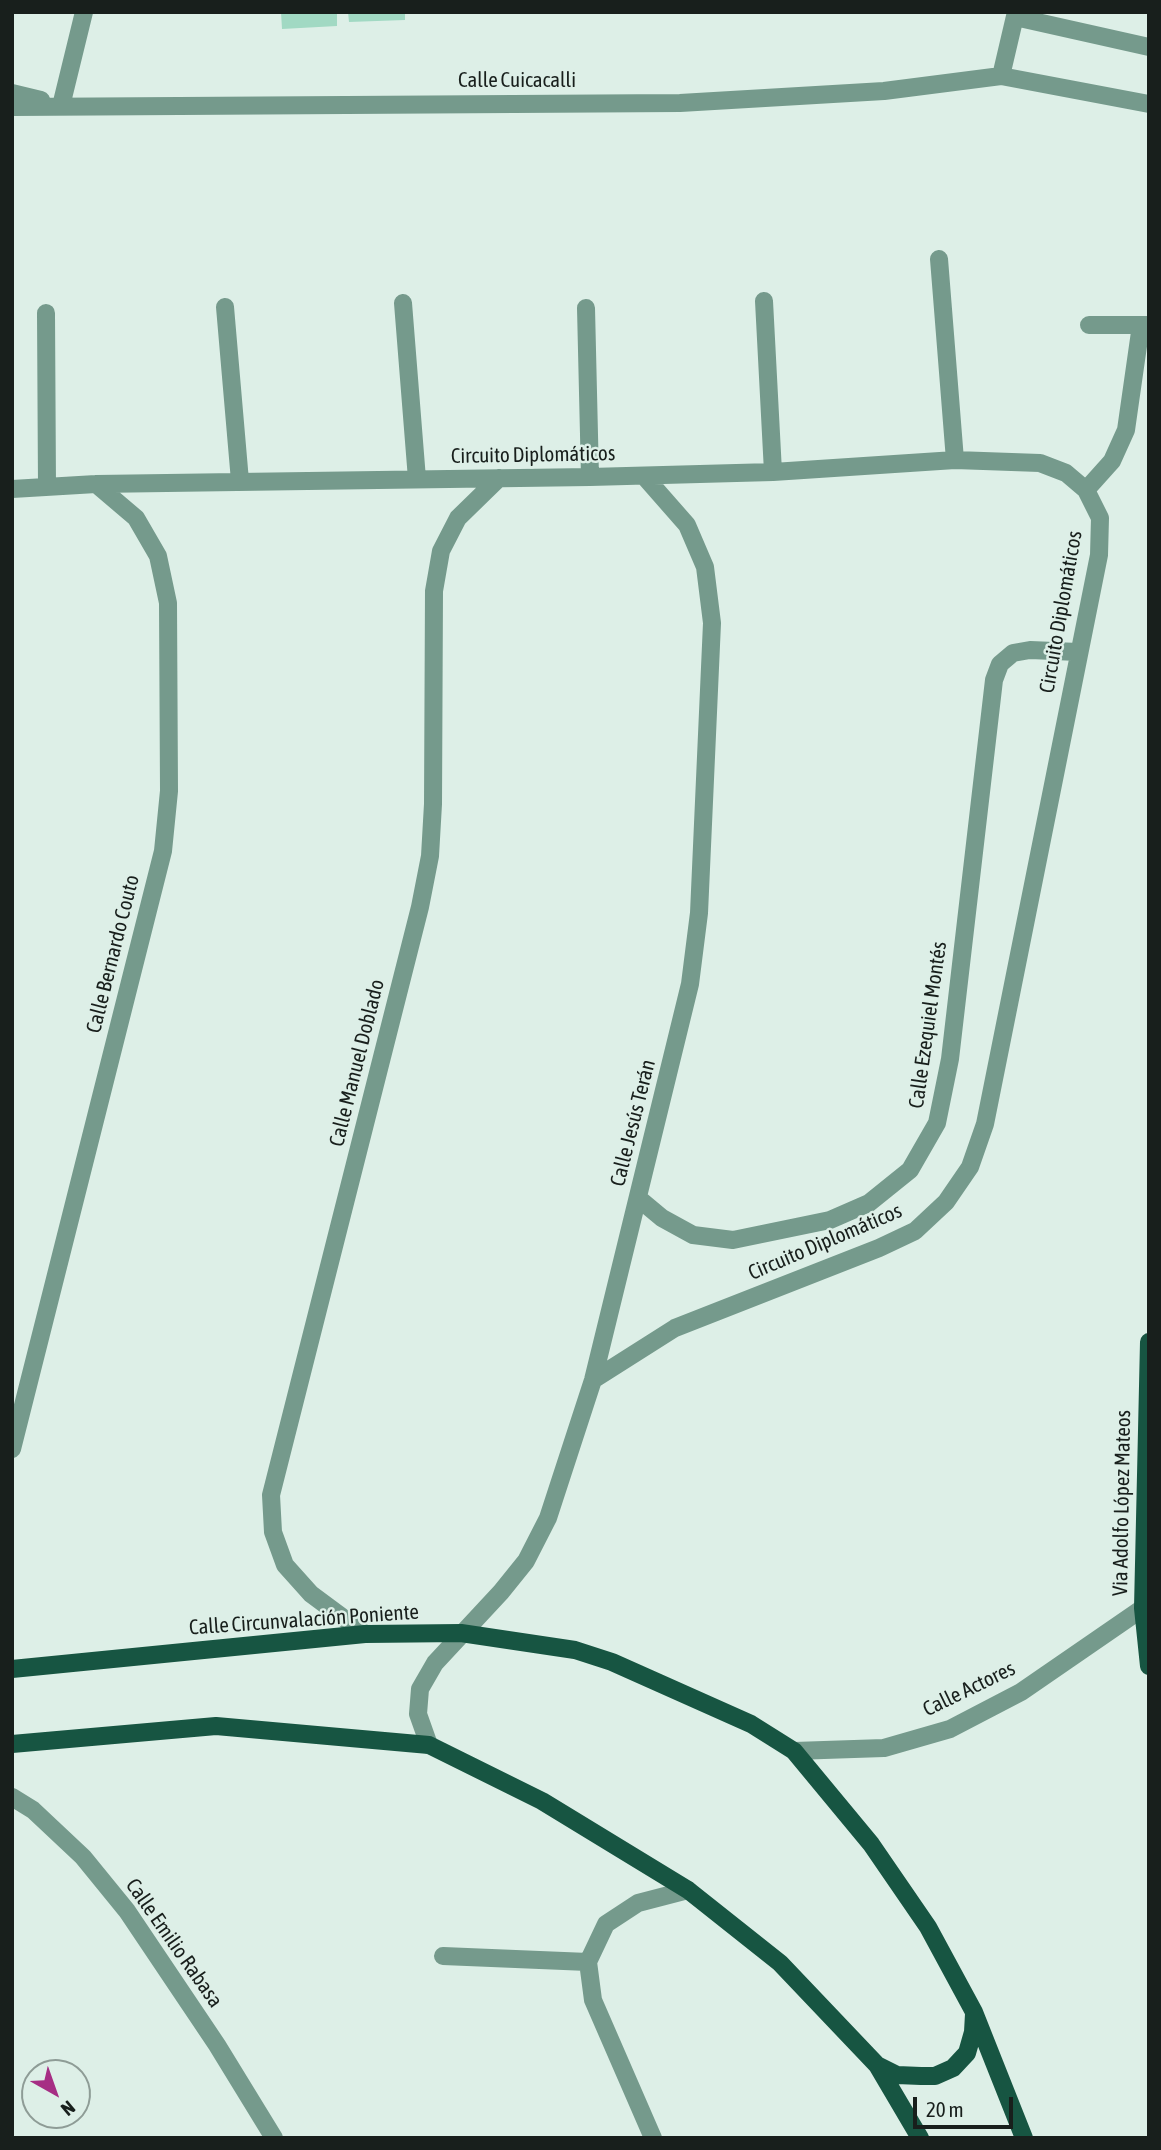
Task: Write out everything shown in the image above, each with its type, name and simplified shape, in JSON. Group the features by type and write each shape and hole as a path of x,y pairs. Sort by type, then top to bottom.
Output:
{"main road":[{"name":"Via Adolfo López Mateos","path":"1149,1342 1143,1608 1149,1666"},
{"name":"Calle Circunvalación Poniente","path":"12,1669 365,1634 461,1633 575,1650 612,1662 751,1724 794,1751 878,1854 928,1927 974,2012 1024,2138"},
{"path":"12,1744 216,1726 429,1745 542,1801 688,1890 780,1963 877,2065 920,2138"},
{"path":"877,2065 897,2074 921,2076 935,2076 953,2068 967,2053 973,2032 974,2012"}],"street":[{"path":"61,106 84,12"},
{"path":"1001,76 1015,15 1149,47"},
{"name":"Calle Cuicacalli","path":"61,106 680,103 884,91 1001,76 1149,104"},
{"path":"12,93 61,106"},
{"path":"12,107 61,106"},
{"path":"939,259 955,460"},
{"path":"764,301 773,472"},
{"path":"403,303 417,479"},
{"path":"225,307 240,481"},
{"path":"586,308 590,477"},
{"path":"46,313 47,487"},
{"path":"1087,491 1112,461 1126,430 1145,325 1088,325"},
{"name":"Circuito Diplomáticos","path":"12,489 240,481 644,476 773,472 955,460 1040,463 1066,473 1087,491 1100,518 1099,555 985,1124 970,1167 946,1202 915,1231 879,1248 675,1328 593,1380"},
{"name":"Calle Jesús Terán","path":"429,1745 418,1714 420,1689 435,1663 526,1561 548,1518 593,1380 690,984 699,913 712,623 705,567 687,525 644,476"},
{"name":"Calle Manuel Doblado","path":"365,1634 311,1594 285,1565 273,1532 271,1495 417,920 430,856 433,804 434,591 441,551 458,518 499,478"},
{"name":"Calle Bernardo Couto","path":"12,1449 163,850 169,791 168,603 158,556 136,518 96,484"},
{"name":"Calle Ezequiel Montés","path":"638,1198 662,1218 693,1234 733,1240 830,1220 869,1203 910,1170 937,1123 950,1059 993,680 1000,664 1013,653 1030,650 1078,652"},
{"name":"Calle Actores","path":"794,1751 884,1748 950,1729 1021,1692 1143,1608"},
{"name":"Calle Emilio Rabasa","path":"12,1797 33,1810 83,1857 127,1911 274,2138"},
{"path":"653,2138 593,2000 588,1962 606,1924 638,1903 688,1890"},
{"path":"443,1956 588,1962"}],"green space":[{"path":"281,12 337,12 337,26 282,29"},
{"path":"348,12 405,12 405,20 349,22"}]}
